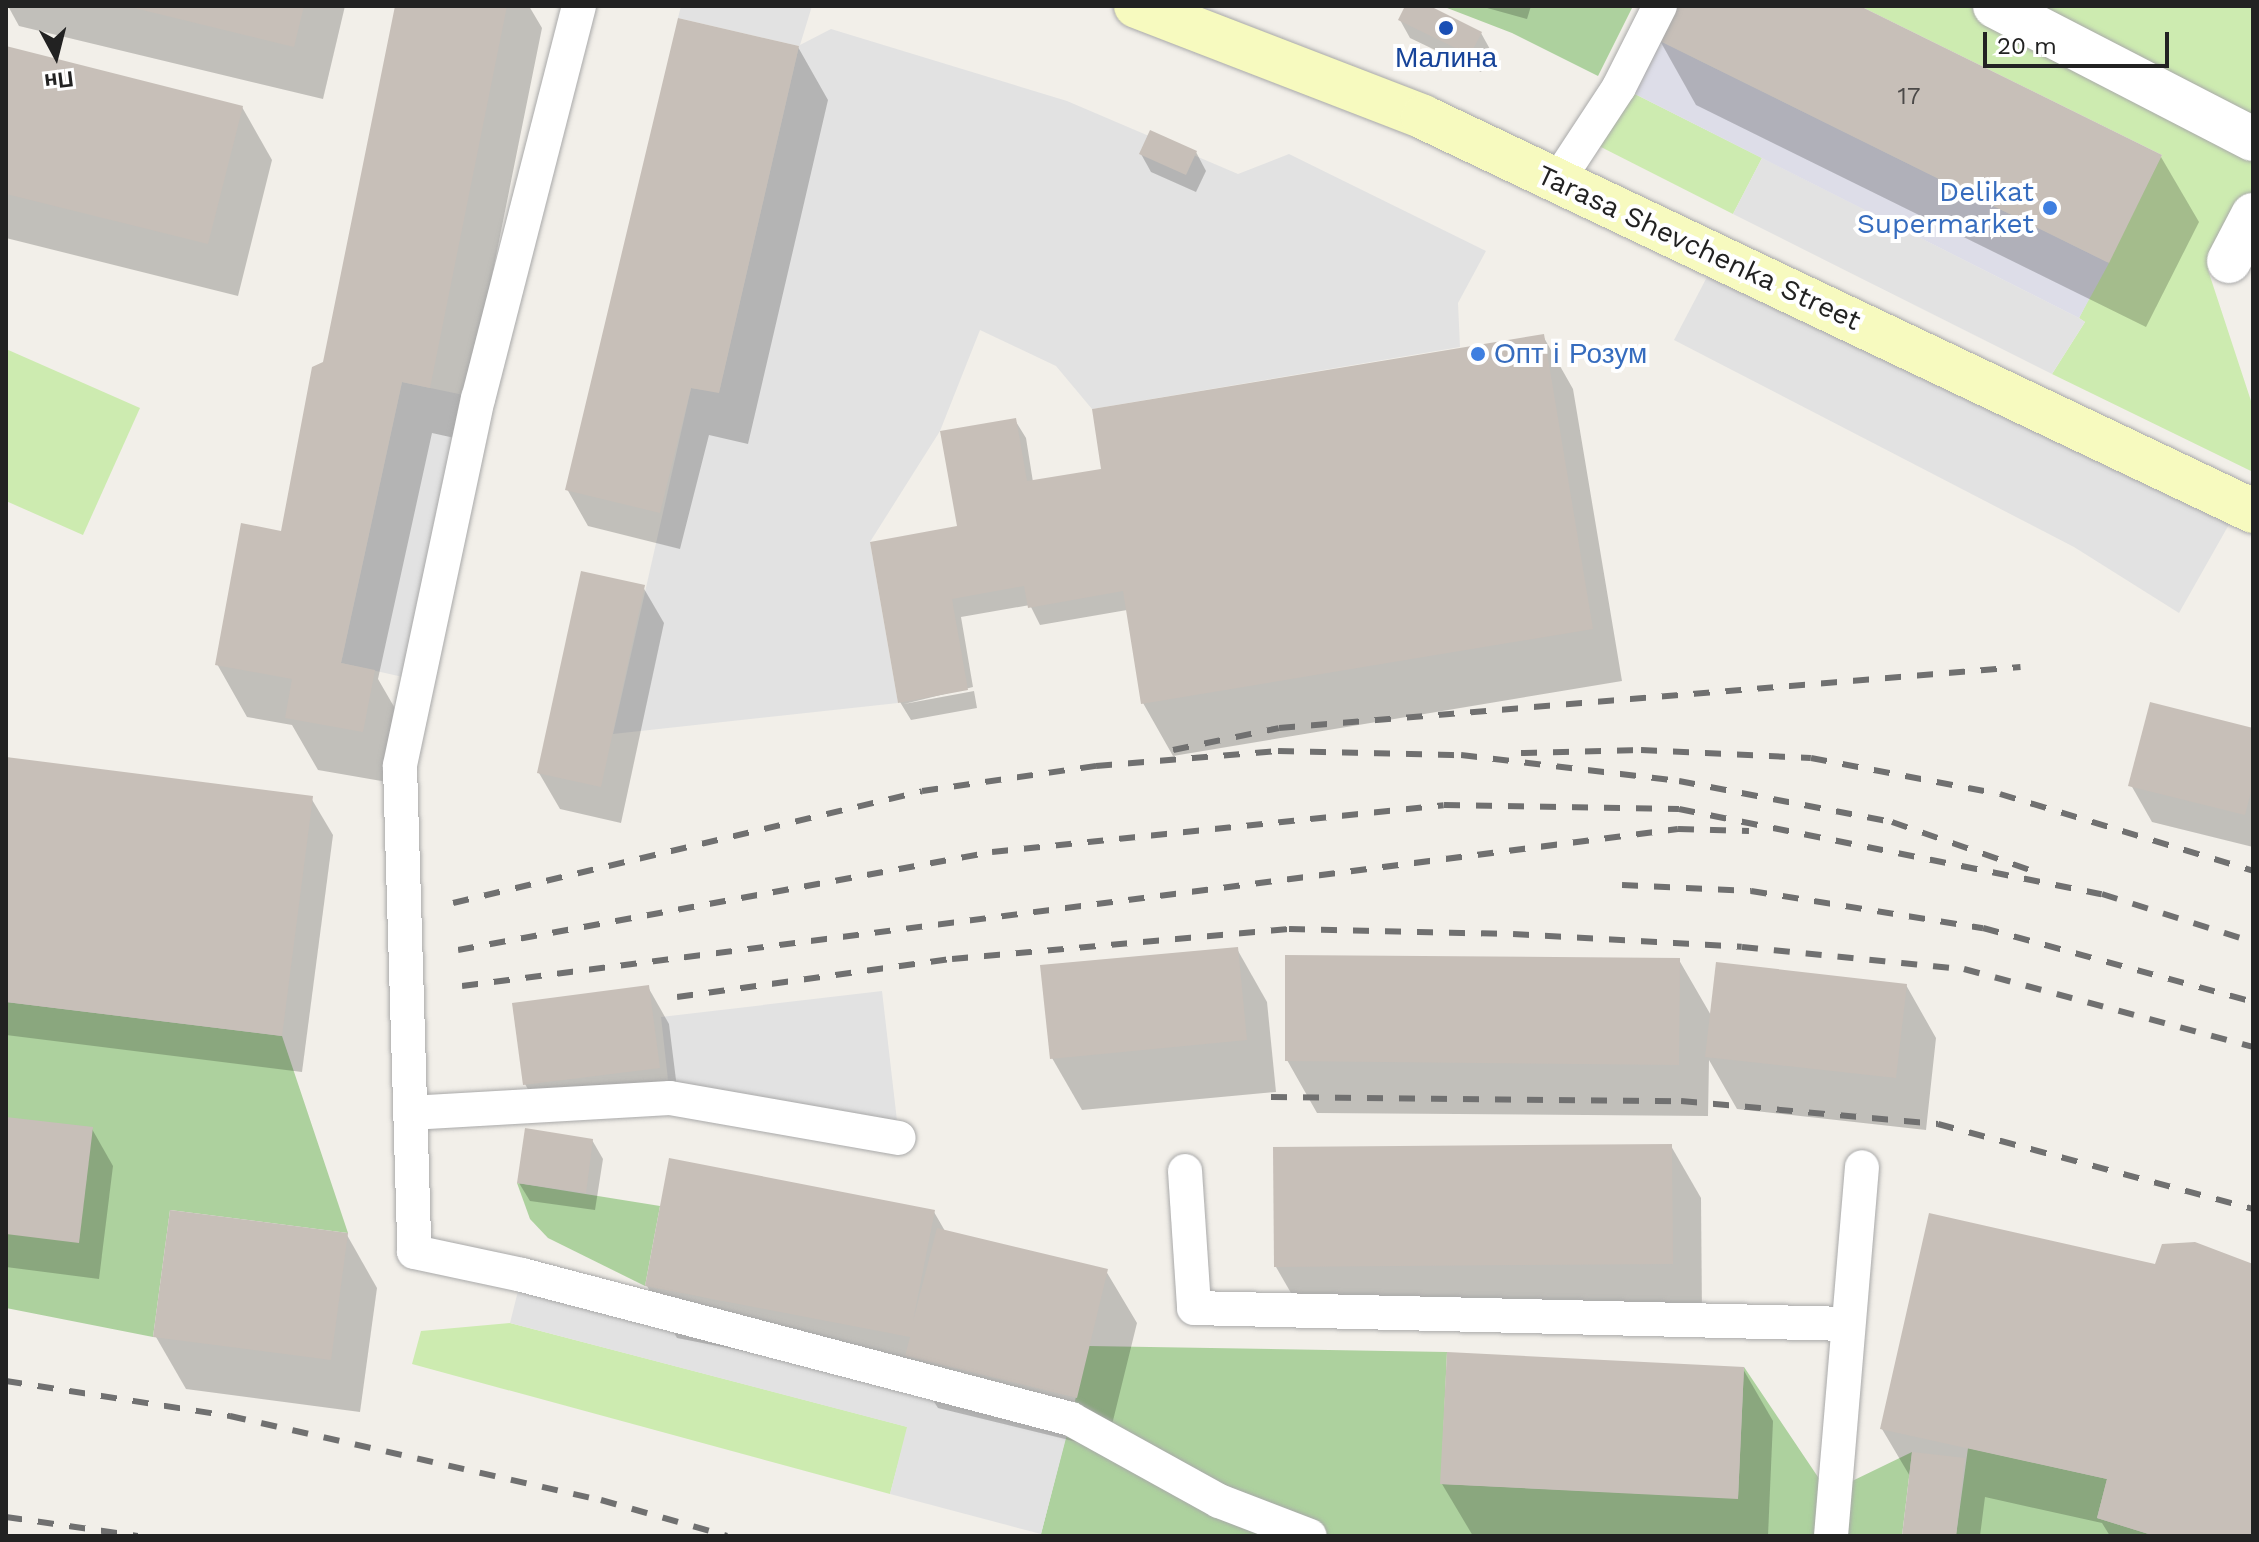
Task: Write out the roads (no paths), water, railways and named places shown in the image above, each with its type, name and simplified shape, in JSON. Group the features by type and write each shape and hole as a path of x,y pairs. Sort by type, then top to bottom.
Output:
{"main road":[{"name":"Tarasa Shevchenka Street","path":"1136,6 1245,24 1423,117 2253,511"}],"street":[{"path":"1995,6 2253,139"},
{"path":"2229,261 2253,215"}],"lane":[{"path":"579,6 478,398 400,766 414,1252 537,1279 1071,1419 1219,1501 1310,1536"},
{"path":"1558,180 1619,87 1660,6"},
{"path":"410,1113 670,1098 899,1138"},
{"path":"1831,1536 1862,1167"},
{"path":"1185,1171 1194,1308 1848,1324"}],"railway":[{"path":"1173,750 1279,728 2020,667"},
{"path":"1521,753 1641,750 1811,758 2000,794 2253,871"},
{"path":"453,903 922,791 1096,766 1278,751 1461,755 1679,781 1892,822 2033,871"},
{"path":"458,950 992,852 1444,805 1679,809 2102,894 2253,942"},
{"path":"462,986 1678,829 1749,831"},
{"path":"1622,885 1751,891 1983,928 2253,1002"},
{"path":"677,997 952,959 1289,929 1513,934 1742,947 1964,969 2253,1047"},
{"path":"1271,1097 1681,1101 1938,1124 2253,1209"},
{"path":"6,1381 230,1416 601,1500 727,1536"},
{"path":"6,1517 138,1536"}],"place":[{"name":"Малина","path":"1446,28"},
{"name":"Delikat Supermarket","path":"2050,208"},
{"name":"Опт і Розум","path":"1478,354"}]}
